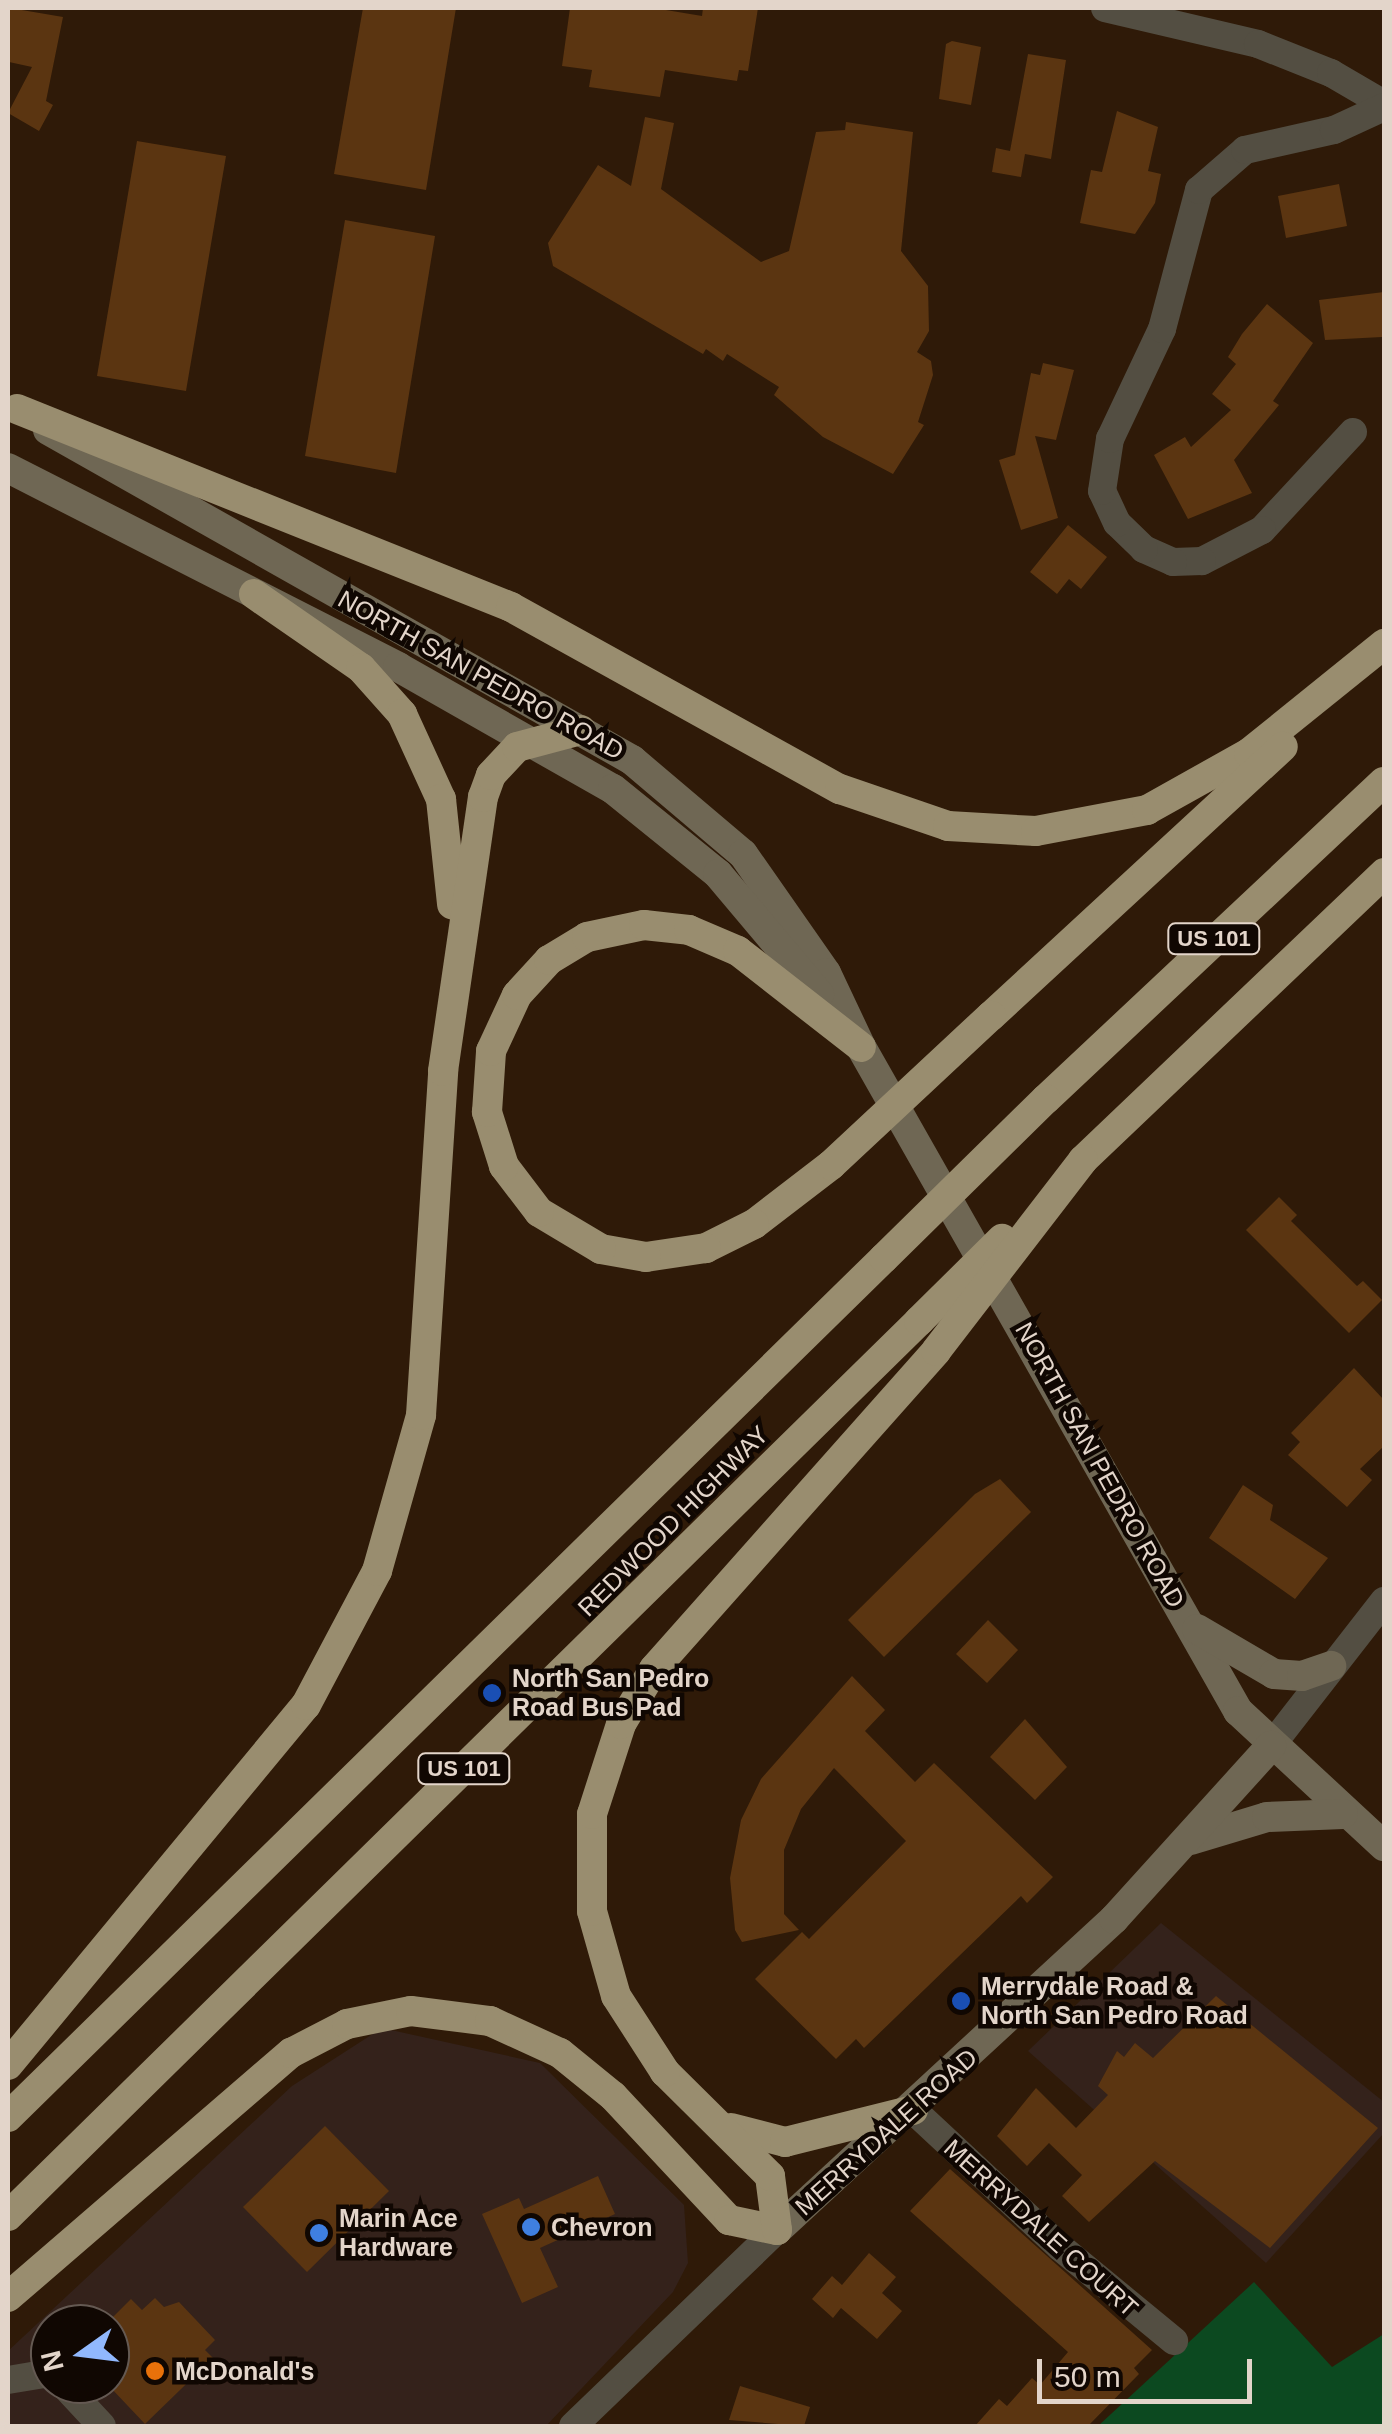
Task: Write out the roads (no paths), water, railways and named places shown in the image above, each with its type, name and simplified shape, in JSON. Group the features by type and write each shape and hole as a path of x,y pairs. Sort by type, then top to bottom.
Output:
{"highway":[{"path":"12,406 511,608 840,788 948,826 1036,831 1147,810 1249,753 1384,644"},
{"path":"8,2065 306,1705 370,1586 399,1510 421,1415 453,885 437,786 392,697 254,594"},
{"path":"861,1047 738,951 689,930 644,924 586,937 549,960 517,994 490,1051 488,1112 504,1166 540,1212 601,1249 646,1256 706,1248 754,1224 830,1165 1384,653"},
{"path":"443,1071 484,798 498,765 529,740 581,730"},
{"name":"REDWOOD HIGHWAY","path":"8,2117 1046,1099 1384,782"},
{"name":"REDWOOD HIGHWAY","path":"8,2216 918,1320 1384,873"},
{"path":"8,2297 291,2053 347,2024 411,2012 490,2020 560,2052 613,2096 729,2220 777,2230 770,2176 684,2094 631,2025 598,1942 588,1879 598,1784 621,1724 654,1669 936,1350 1082,1160"},
{"path":"684,2094 735,2130 772,2141 812,2137 913,2110"}],"main road":[{"name":"NORTH SAN PEDRO ROAD","path":"12,406 98,461 581,730 664,782 743,854 817,958 861,1047 1238,1711 1343,1814 1384,1846"},
{"name":"NORTH SAN PEDRO ROAD","path":"8,468 254,594 613,789 694,851 753,912 861,1047"},
{"path":"1184,1616 1264,1671 1293,1676 1331,1666"},
{"name":"MERRYDALE ROAD","path":"777,2230 913,2110 1188,1840 1271,1746"},
{"path":"1188,1840 1267,1817 1343,1814"}],"street":[{"path":"1105,8 1258,44 1332,73 1384,106"},
{"path":"1354,432 1262,530 1202,561 1173,562 1144,548 1117,524 1102,491 1110,438 1162,330 1199,190 1227,159 1245,150 1334,130 1384,106"},
{"name":"MERRYDALE ROAD","path":"1271,1746 1384,1601"},
{"name":"MERRYDALE COURT","path":"913,2110 1060,2248 1174,2341"},
{"name":"MERRYDALE ROAD","path":"574,2426 777,2230"},
{"path":"82,2404 102,2426"}],"place":[{"name":"North San Pedro Road Bus Pad","path":"492,1693"},
{"name":"Merrydale Road & North San Pedro Road","path":"961,2001"},
{"name":"Chevron","path":"531,2227"},
{"name":"Marin Ace Hardware","path":"319,2233"},
{"name":"McDonald's","path":"155,2371"}]}
